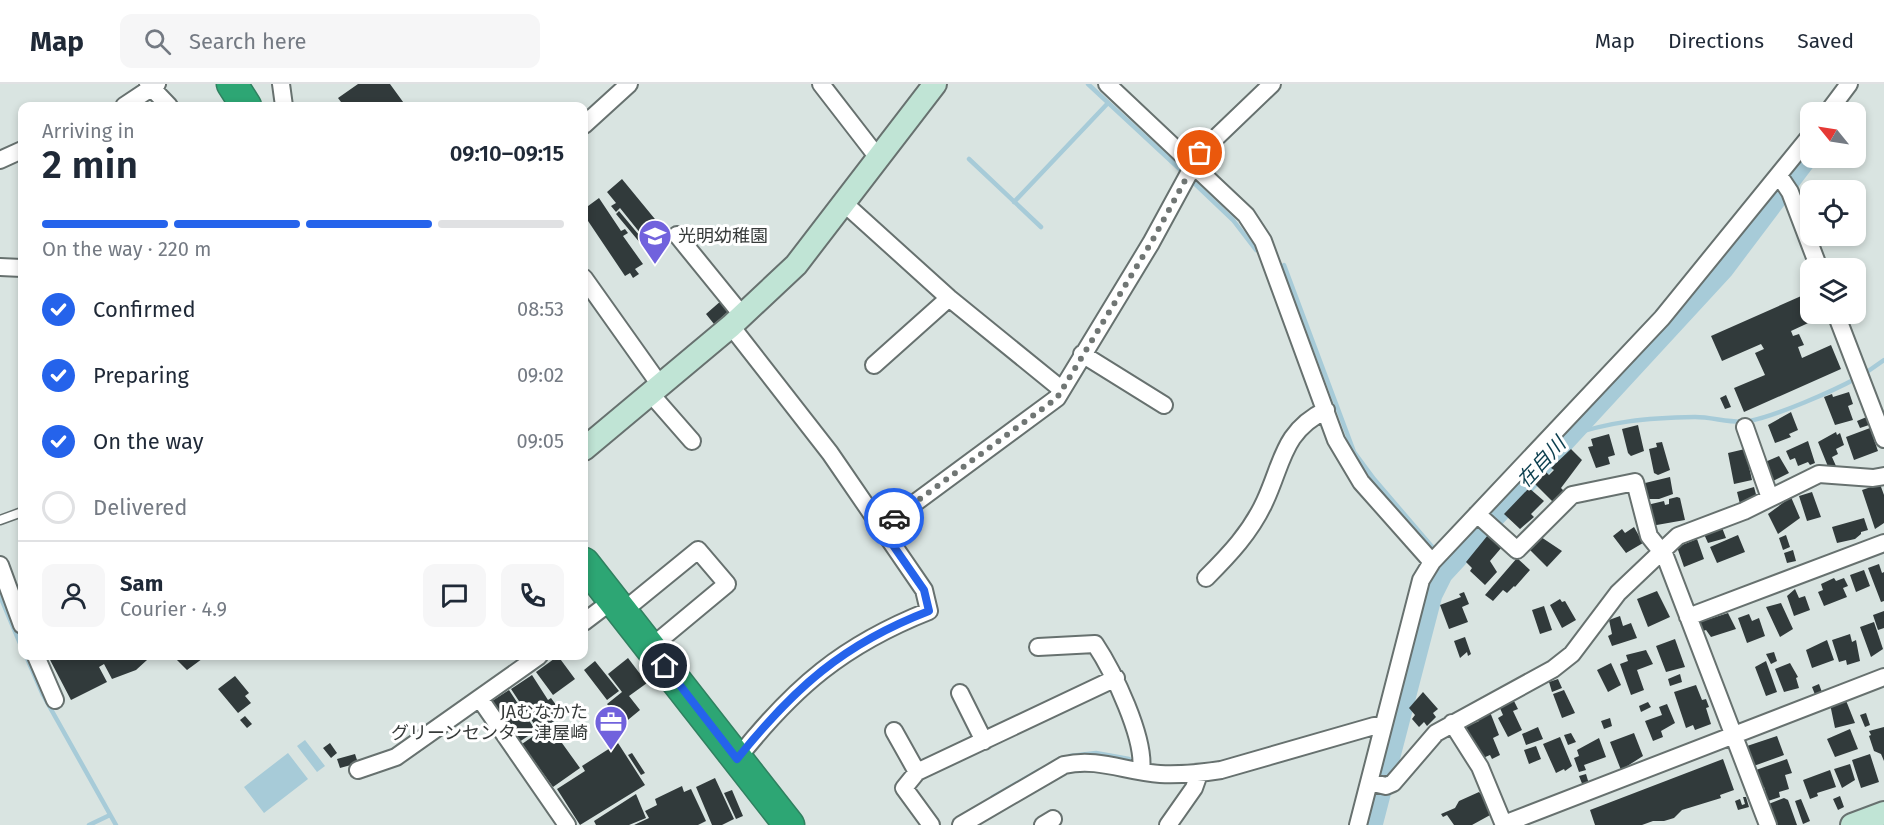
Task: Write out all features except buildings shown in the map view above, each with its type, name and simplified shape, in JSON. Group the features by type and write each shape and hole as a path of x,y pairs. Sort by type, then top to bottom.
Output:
{"highway":[{"path":"232,84 243,102"},
{"path":"588,567 789,825"}],"street":[{"path":"281,84 283,102"},
{"path":"588,121 629,84"},
{"path":"821,84 879,159"},
{"path":"588,446 737,321 796,265 935,84"},
{"path":"1107,84 1196,165 1246,215 1263,241 1336,440 1361,482 1432,562"},
{"path":"881,528 1057,398 1196,165 1200,153 1272,84"},
{"path":"1836,102 1849,84"},
{"path":"130,102 152,86 166,102"},
{"path":"1358,825 1378,785 1382,726 1421,580 1432,562 1662,318 1780,177 1800,150"},
{"path":"0,160 18,152"},
{"path":"1780,177 1790,192 1815,258"},
{"path":"845,204 949,298 1061,390"},
{"path":"677,234 924,590 929,611 862,641 829,664 775,713 737,759"},
{"path":"0,267 18,268"},
{"path":"588,284 655,389 692,441"},
{"path":"874,365 949,298"},
{"path":"1840,324 1884,439"},
{"path":"1082,354 1164,405"},
{"path":"1206,578 1244,538 1264,501 1291,437 1310,417 1326,410"},
{"path":"1745,427 1770,498"},
{"path":"1378,785 1393,783 1436,734 1452,723 1553,669 1572,654 1618,593 1660,550 1678,536 1770,498 1819,474 1873,478 1884,476"},
{"path":"1477,514 1517,550 1572,495 1635,482 1649,536 1660,550 1688,617 1768,825"},
{"path":"1688,617 1884,543"},
{"path":"588,620 618,606 698,550 727,584 650,648"},
{"path":"0,565 18,614"},
{"path":"1038,647 1095,644 1116,678 1143,757 1141,771"},
{"path":"38,660 55,700"},
{"path":"358,770 396,757 534,660"},
{"path":"1452,723 1480,767 1504,825 1884,677"},
{"path":"931,825 904,788 917,772 1116,678"},
{"path":"960,693 984,741"},
{"path":"480,699 567,825"},
{"path":"962,825 1064,765 1081,761 1105,763 1159,774 1199,774 1382,726"},
{"path":"894,731 917,772"},
{"path":"1168,825 1194,788 1199,774"},
{"path":"1852,825 1884,813"}],"lane":[{"path":"0,520 18,513"}],"water":[{"path":"305,740 325,766 317,772 297,746"},
{"path":"288,753 308,779 264,813 244,787"}],"waterway":[{"path":"1088,84 1185,174"},
{"path":"1014,202 1108,103"},
{"path":"969,159 1041,227"},
{"name":"在自川","path":"1369,825 1429,594 1440,572 1721,267 1800,162"},
{"path":"1191,180 1233,220 1256,250"},
{"path":"1284,265 1354,452 1434,549"},
{"path":"1864,374 1884,360"},
{"path":"1564,437 1613,424 1660,418 1695,417 1736,422 1750,421 1775,414 1857,378"},
{"path":"0,596 18,639"},
{"path":"28,660 43,695 116,825"},
{"path":"1070,756 1096,753 1129,759"},
{"path":"993,797 1040,770"},
{"path":"89,825 110,815"}],"way so far":[{"path":"894,518 1057,398 1151,243 1196,165 1200,153"}],"place":[{"name":"光明幼稚園","path":"655,265"},
{"name":"JAむなかた グリーンセンター津屋崎","path":"611,751"}],"route":[{"path":"665,666 737,759 768,720 796,691 829,664 862,641 929,611 924,590 881,528 894,518"}]}
